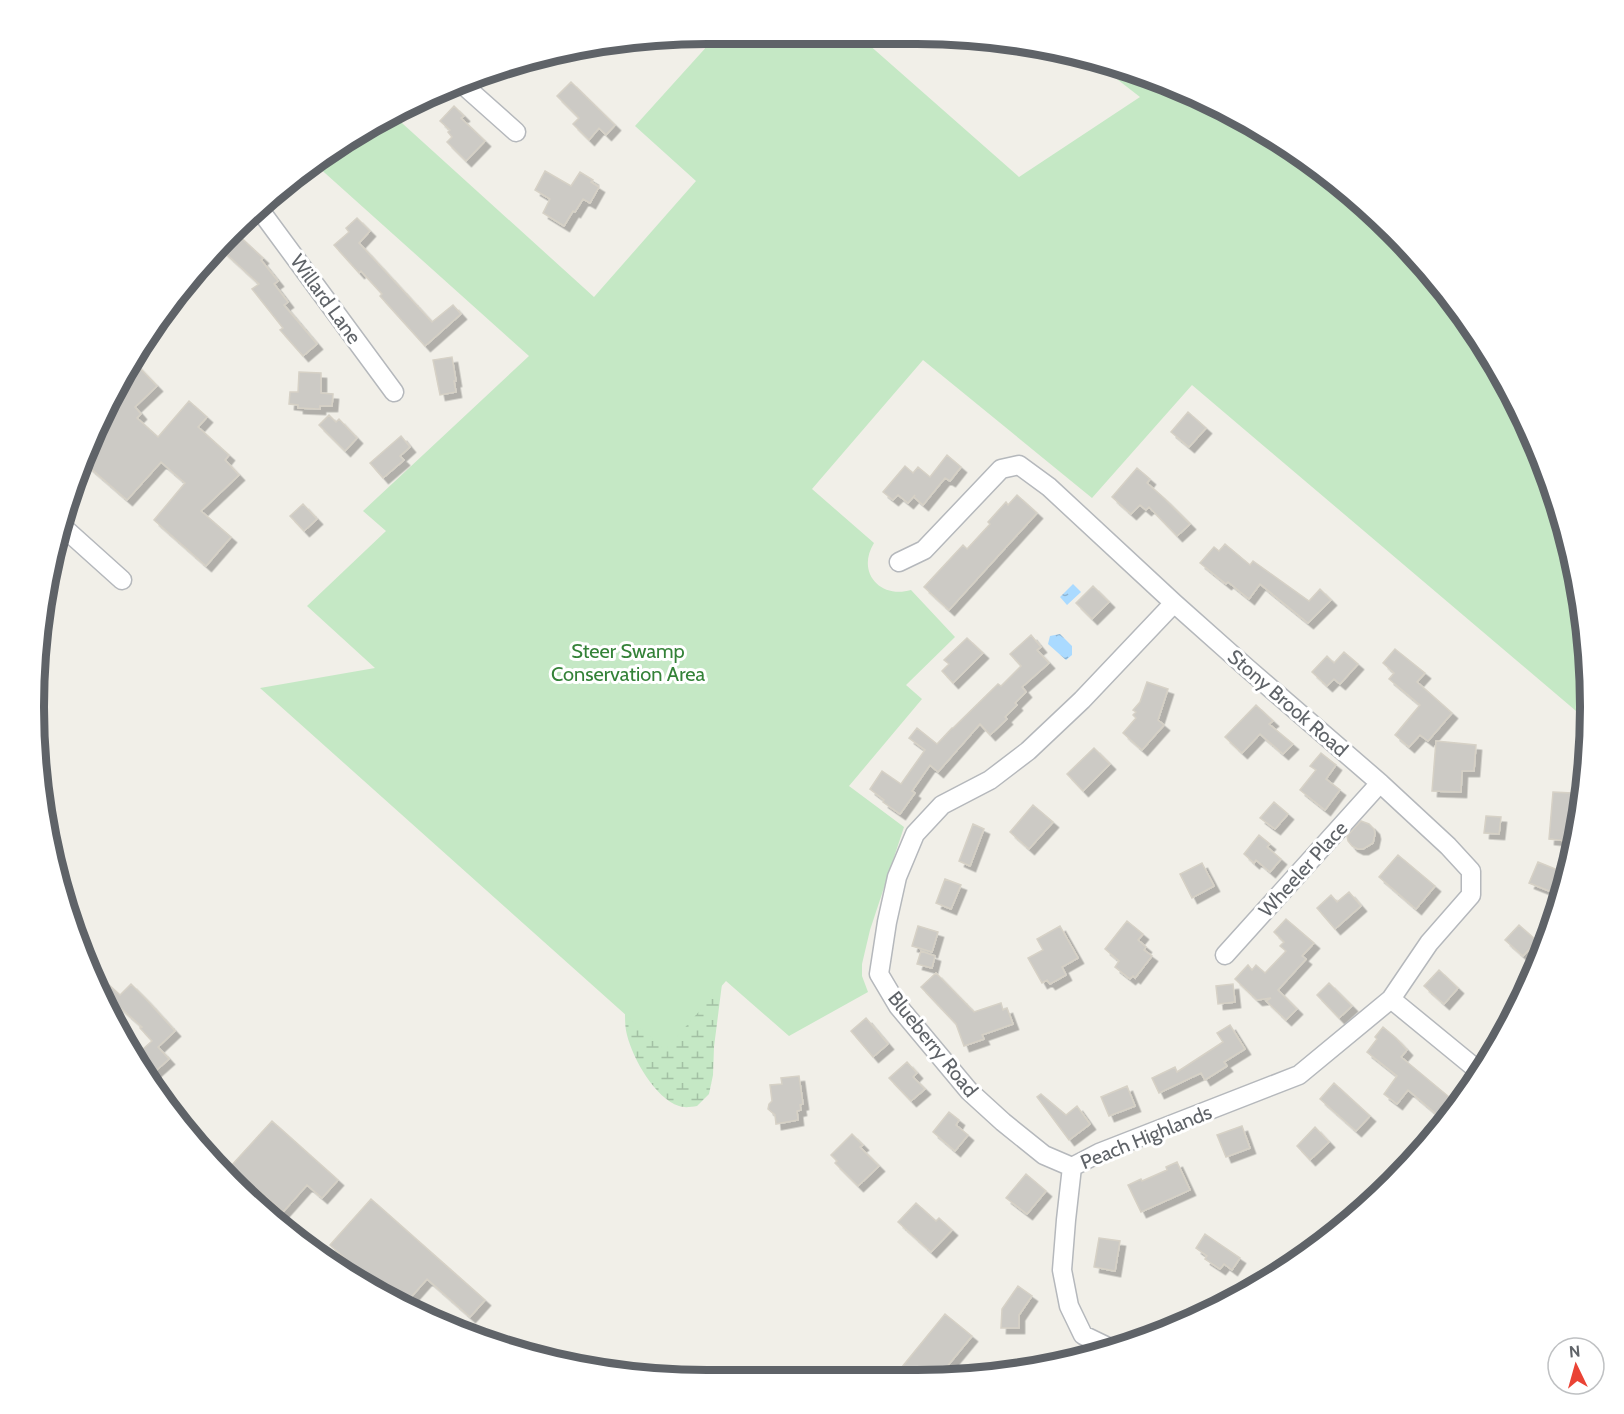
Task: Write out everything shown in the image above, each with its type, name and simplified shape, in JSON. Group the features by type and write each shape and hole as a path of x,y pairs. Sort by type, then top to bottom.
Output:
{"street":[{"path":"467,89 516,132"},
{"name":"Willard Lane","path":"263,214 394,392"},
{"name":"Stony Brook Road","path":"898,562 924,550 1001,469 1019,465 1049,487 1174,603 1380,783 1448,846 1471,871 1471,895 1429,943 1391,999"},
{"path":"67,531 122,580"},
{"name":"Blueberry Road","path":"1072,1167 1044,1155 969,1091 898,1006 879,975 887,922 897,877 915,834 922,826 942,805 990,780 1028,751 1082,700 1174,603"},
{"name":"Wheeler Place","path":"1225,955 1380,783"},
{"path":"1391,999 1474,1067"},
{"name":"Peach Highlands","path":"1101,1344 1083,1335 1069,1306 1062,1270 1072,1167 1099,1153 1299,1075 1391,999"}],"green space":[{"name":"Steer Swamp Conservation Area","path":"709,44 868,44 1019,177 1140,97 1108,72 1171,94 1210,112 1286,155 1354,208 1416,270 1469,338 1492,375 1530,453 1558,535 1575,620 1580,714 1192,385 1092,498 923,360 812,489 874,543 868,564 874,581 890,591 911,590 955,637 906,685 922,699 849,786 904,827 870,930 862,964 862,976 868,992 789,1036 726,981 665,1050 260,688 375,668 307,606 386,531 363,511 529,356 320,168 375,132 399,120 594,297 696,181 635,126"},
{"path":"723,976 709,1094 697,1106 679,1106 662,1095 640,1066 627,1035 625,1012"}],"water":[{"path":"1073,584 1081,592 1067,605 1060,597"},
{"path":"1060,634 1072,646 1072,655 1066,660 1048,644 1050,636"}],"building":[{"path":"571,82 615,125 606,135 599,128 589,140 573,124 579,118 557,96"},
{"path":"454,106 464,116 461,118 485,141 466,161 447,142 452,137 448,132 450,130 440,121"},
{"path":"545,171 571,186 580,172 599,187 590,203 583,199 564,226 543,213 550,199 535,190"},
{"path":"357,218 370,231 359,243 432,322 453,305 461,314 425,346 380,296 382,294 334,245 349,232 346,228"},
{"path":"240,236 263,258 261,260 278,281 274,284 288,302 284,305 317,344 303,356 280,330 283,328 252,289 259,284 225,252"},
{"path":"452,357 456,392 440,395 433,360"},
{"path":"138,366 157,386 135,407 141,414 137,418 158,437 189,401 207,417 198,427 229,455 225,460 239,475 201,511 231,537 206,566 154,520 185,483 161,462 127,500 89,467 112,414"},
{"path":"299,372 321,373 321,393 333,394 332,406 320,406 320,409 298,408 298,405 289,404 290,392 298,392"},
{"path":"1188,412 1206,428 1189,447 1171,432"},
{"path":"329,415 336,422 339,419 357,438 345,451 319,425"},
{"path":"401,436 410,447 400,456 404,460 383,478 370,463"},
{"path":"947,455 961,467 950,481 945,478 923,505 914,497 915,495 908,503 898,495 893,500 883,492 905,466 913,473 918,467 930,477"},
{"path":"1137,468 1150,479 1147,483 1190,524 1177,536 1149,507 1146,510 1140,505 1131,514 1112,497"},
{"path":"1017,495 1037,513 949,610 924,587 963,545 967,549 1006,502 1008,505"},
{"path":"303,504 317,519 304,531 290,516"},
{"path":"1225,544 1250,565 1253,561 1309,601 1320,589 1331,600 1308,623 1260,584 1249,599 1200,563 1214,547 1219,551"},
{"path":"1093,586 1109,602 1092,619 1076,603"},
{"path":"1031,635 1041,647 1037,650 1049,663 1022,687 1026,692 1005,717 1007,719 990,735 980,724 938,772 930,765 912,791 915,793 900,814 883,802 884,800 870,789 882,771 901,784 925,750 909,738 917,728 937,744 998,684 1001,686 1021,666 1010,654"},
{"path":"967,638 983,653 953,683 942,671 949,664 944,660"},
{"path":"1395,649 1425,673 1417,682 1452,713 1428,741 1420,735 1409,747 1395,735 1420,705 1389,679 1394,673 1383,663"},
{"path":"1344,652 1358,664 1340,684 1334,679 1327,686 1312,672 1327,656 1334,663"},
{"path":"1147,682 1168,689 1158,720 1164,725 1142,750 1123,733 1136,718 1133,715 1136,712 1133,710 1140,702"},
{"path":"1256,705 1273,721 1269,724 1293,744 1283,754 1260,734 1242,753 1225,737"},
{"path":"1436,741 1476,745 1474,771 1462,771 1461,792 1432,791"},
{"path":"1094,748 1110,764 1083,791 1067,774"},
{"path":"1321,753 1336,765 1326,779 1340,790 1325,810 1300,790 1316,770 1310,766"},
{"path":"1553,792 1572,793 1567,841 1549,839"},
{"path":"1274,802 1288,814 1275,829 1260,818"},
{"path":"1033,805 1053,822 1029,849 1010,832"},
{"path":"1486,816 1501,817 1499,834 1484,833"},
{"path":"1361,821 1369,824 1375,834 1373,843 1363,849 1358,849 1352,846 1347,836"},
{"path":"973,824 984,829 970,866 959,861"},
{"path":"1259,835 1270,844 1267,847 1281,859 1270,872 1256,860 1254,863 1244,854"},
{"path":"1398,855 1435,886 1416,909 1379,877"},
{"path":"1538,862 1560,871 1554,893 1529,883"},
{"path":"1202,863 1214,886 1192,898 1180,874"},
{"path":"945,879 961,885 951,909 936,903"},
{"path":"1349,892 1361,906 1335,929 1317,908 1331,895 1337,902"},
{"path":"1286,919 1314,943 1302,956 1306,959 1278,990 1297,1009 1286,1020 1266,1001 1271,998 1257,1000 1235,979 1248,965 1252,970 1256,965 1265,973 1286,951 1280,946 1284,942 1274,932"},
{"path":"1127,921 1143,934 1138,940 1146,947 1144,950 1152,956 1135,978 1133,976 1130,979 1115,967 1119,961 1105,949"},
{"path":"1519,925 1537,941 1523,956 1505,940"},
{"path":"918,926 938,932 932,952 912,946"},
{"path":"1060,926 1078,958 1062,967 1066,975 1050,984 1047,980 1042,983 1028,958 1043,950 1037,939"},
{"path":"921,951 935,956 932,968 917,964"},
{"path":"1439,970 1458,988 1444,1004 1424,986"},
{"path":"936,973 974,1012 1001,1003 1003,1010 1007,1008 1013,1024 982,1035 984,1039 964,1046 956,1024 921,987"},
{"path":"102,979 120,995 131,984 175,1031 158,1047 169,1059 153,1073 140,1052 152,1041 140,1028 142,1027 115,1003"},
{"path":"1329,983 1352,1006 1339,1018 1317,995"},
{"path":"1233,984 1235,1002 1218,1004 1216,986"},
{"path":"866,1018 888,1044 873,1057 851,1031"},
{"path":"1230,1025 1245,1049 1224,1062 1227,1066 1205,1080 1201,1073 1159,1093 1152,1078 1175,1067 1177,1072 1223,1042 1217,1033"},
{"path":"1383,1027 1407,1050 1401,1057 1452,1099 1439,1116 1408,1090 1397,1104 1384,1094 1397,1076 1367,1052 1377,1039 1375,1037"},
{"path":"907,1062 917,1073 913,1077 925,1089 911,1101 889,1078"},
{"path":"799,1076 803,1104 800,1105 801,1110 797,1111 798,1120 776,1124 775,1115 768,1109 772,1101 770,1085 782,1084 781,1078"},
{"path":"1334,1083 1370,1116 1356,1131 1320,1099"},
{"path":"1127,1086 1135,1106 1109,1116 1101,1097"},
{"path":"1041,1094 1066,1115 1077,1106 1090,1124 1069,1140 1037,1097"},
{"path":"949,1112 959,1120 956,1125 968,1135 955,1151 933,1132"},
{"path":"272,1121 338,1180 322,1198 307,1185 283,1212 231,1166"},
{"path":"1242,1126 1250,1148 1226,1157 1217,1135"},
{"path":"1315,1127 1329,1142 1310,1160 1297,1146"},
{"path":"852,1134 863,1145 860,1147 879,1166 858,1186 835,1163 837,1161 831,1155"},
{"path":"1177,1162 1190,1190 1141,1212 1128,1185 1167,1170 1166,1167"},
{"path":"1026,1174 1046,1191 1027,1214 1006,1198"},
{"path":"371,1199 485,1300 470,1317 427,1279 409,1299 364,1275 330,1245"},
{"path":"916,1203 936,1221 939,1218 952,1230 931,1252 898,1222"},
{"path":"1205,1234 1240,1258 1232,1270 1224,1264 1220,1269 1205,1259 1207,1256 1196,1248"},
{"path":"1099,1238 1120,1241 1115,1271 1094,1267"},
{"path":"1018,1286 1032,1296 1019,1315 1019,1328 1001,1328 1002,1309"},
{"path":"945,1314 972,1336 945,1369 905,1370 902,1367"}]}
